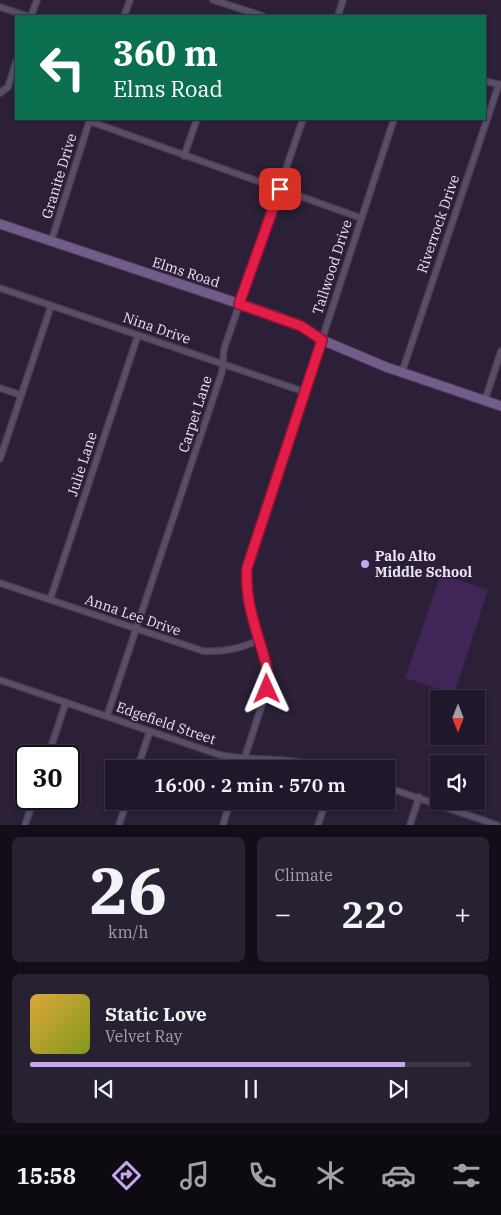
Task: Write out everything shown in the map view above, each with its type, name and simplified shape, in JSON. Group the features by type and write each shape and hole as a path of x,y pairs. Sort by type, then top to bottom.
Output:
{"main road":[{"name":"Elms Road","path":"0,224 301,326 322,340 402,372 501,406"}],"street":[{"path":"31,15 37,0"},
{"path":"124,15 130,0"},
{"path":"214,0 260,15"},
{"path":"338,15 343,0"},
{"path":"0,7 24,15"},
{"path":"0,93 8,87 15,65"},
{"path":"486,81 500,84"},
{"name":"Riverrock Drive","path":"402,372 500,84"},
{"path":"90,120 184,156 360,218"},
{"name":"Granite Drive","path":"51,242 90,120"},
{"path":"184,156 197,120"},
{"name":"Carpet Lane","path":"107,716 222,372 224,349 303,120"},
{"name":"Tallwood Drive","path":"244,759 267,689 268,679 266,660 248,598 247,568 394,120"},
{"name":"Nina Drive","path":"0,288 305,392"},
{"path":"0,459 51,306"},
{"name":"Julie Lane","path":"50,600 138,335"},
{"path":"484,400 501,351"},
{"path":"0,388 21,395"},
{"name":"Anna Lee Drive","path":"0,583 203,651 217,652 238,649 259,640"},
{"name":"Edgefield Street","path":"0,680 220,755 267,760"},
{"path":"52,745 66,702"},
{"path":"140,760 150,731"},
{"path":"395,790 497,825"},
{"path":"410,825 419,797"},
{"path":"25,825 30,810"},
{"path":"119,825 124,810"},
{"path":"222,825 227,810"},
{"path":"318,825 323,810"}],"shaded area":[{"path":"441,574 488,590 455,690 442,690 405,678"}],"place":[{"name":"Palo Alto Middle School","path":"365,564"}],"route":[{"path":"267,689 268,671 248,598 247,568 322,340 301,326 239,304 280,189"}]}
